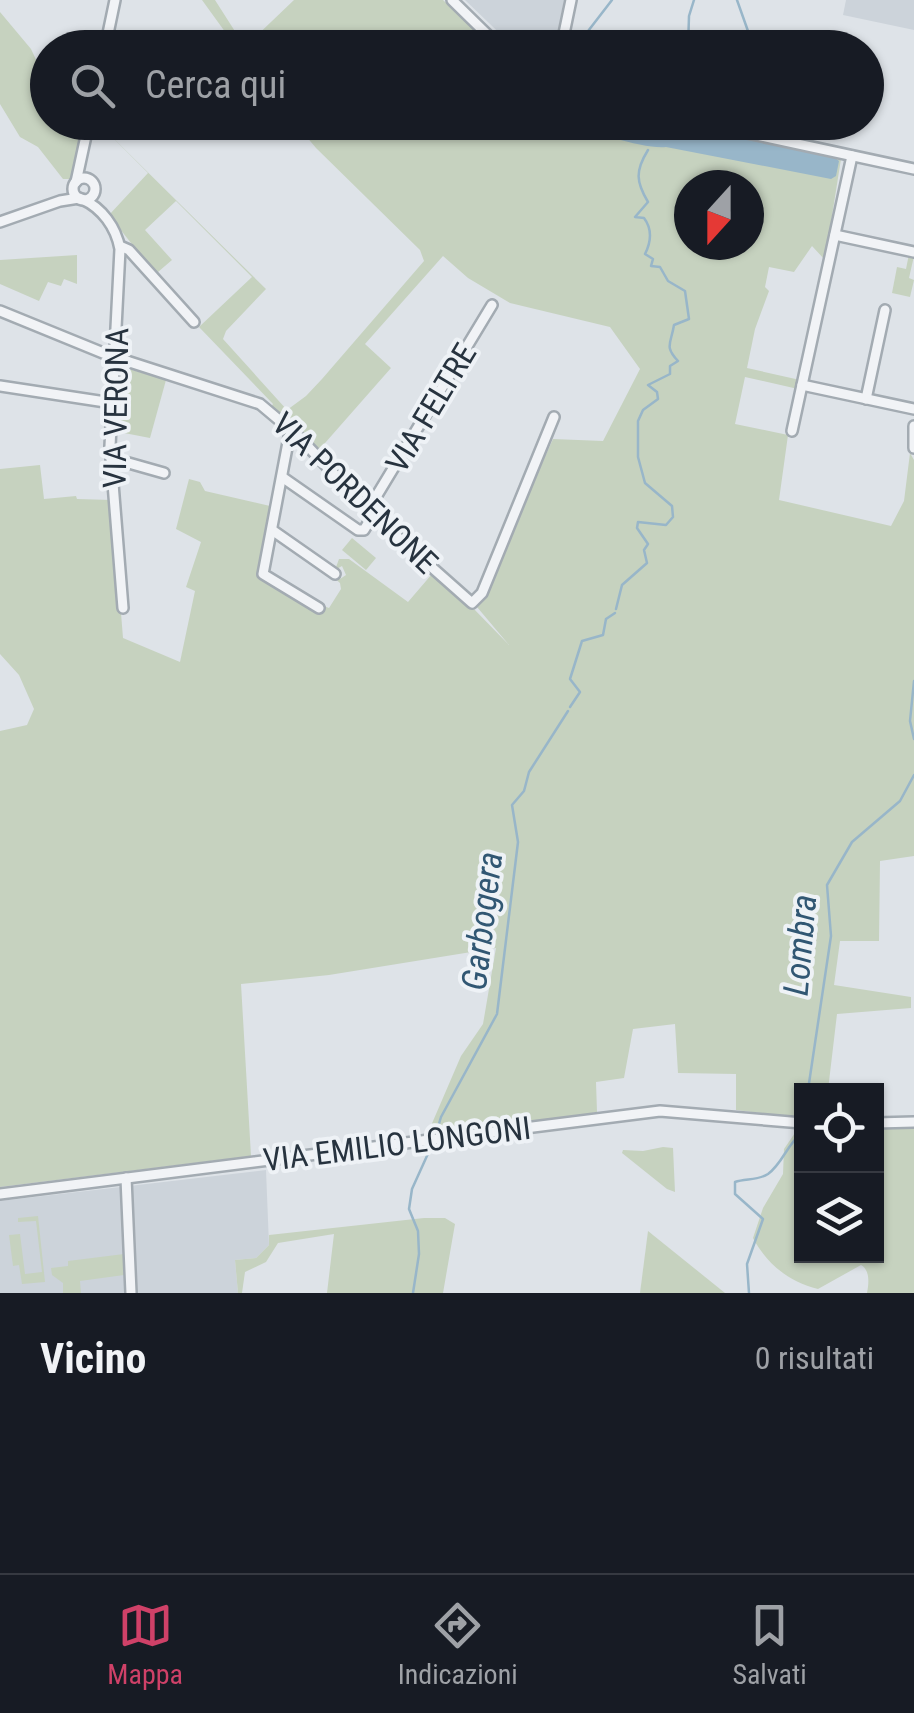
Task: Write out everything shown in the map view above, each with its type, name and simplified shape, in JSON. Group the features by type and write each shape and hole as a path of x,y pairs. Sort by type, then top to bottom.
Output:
{"street":[{"path":"109,30 115,0"},
{"path":"452,0 482,30"},
{"path":"564,30 570,0"},
{"path":"86,140 75,184 81,199 102,213"},
{"path":"779,140 914,169"},
{"path":"792,432 852,156"},
{"path":"83,159 95,203 120,246 129,250 194,322"},
{"path":"60,201 83,178 93,187"},
{"path":"0,222 60,201 89,198 93,187"},
{"path":"835,235 914,252"},
{"name":"VIA VERONA","path":"120,246 111,458 124,608"},
{"name":"VIA FELTRE","path":"370,513 492,305"},
{"name":"VIA PORDENONE","path":"0,310 115,356 253,400 293,431 370,513 474,603 481,596 554,417"},
{"path":"866,399 885,310"},
{"path":"802,385 914,409"},
{"path":"0,386 112,403"},
{"path":"914,426 914,448"},
{"path":"293,431 264,576 319,608"},
{"path":"111,458 164,473"},
{"path":"282,477 358,530 364,530 370,513"},
{"path":"272,530 335,574"},
{"name":"VIA EMILIO LONGONI","path":"0,1194 660,1111 794,1123"},
{"path":"884,1123 914,1122"},
{"path":"126,1178 131,1293"}],"shaded area":[{"path":"465,0 564,0 558,30 496,30"},
{"path":"846,0 914,0 914,30 843,15"},
{"path":"266,1170 269,1245 256,1258 235,1260 238,1293 0,1293 0,1201"}],"green space":[{"path":"202,0 215,0 234,30 224,30"},
{"path":"294,0 443,0 474,30 263,30"},
{"path":"0,12 30,48 30,140 82,140 71,179 63,179 38,147 20,137 0,104"},
{"path":"115,140 266,289 223,339 287,410 322,379 424,261 420,250 309,140 732,140 841,159 825,260 812,246 794,272 769,267 765,287 769,291 755,329 747,368 800,380 798,389 745,377 735,424 788,435 779,500 891,526 904,501 910,453 914,460 914,856 880,861 879,941 840,941 834,985 911,997 911,1008 837,1014 829,1083 794,1083 794,1117 736,1110 736,1074 678,1073 675,1024 633,1029 624,1078 596,1082 597,1112 556,1121 427,1135 461,1056 483,1024 496,948 329,975 241,984 251,1156 0,1187 0,731 27,725 34,709 19,675 0,654 0,469 40,465 44,499 76,496 112,500 123,638 180,662 195,591 186,587 201,542 176,529 189,479 200,482 205,491 270,506 260,578 317,609 321,605 329,608 341,589 332,576 340,579 346,575 342,566 335,570 339,559 349,559 408,602 432,574 509,645 477,607 553,439 603,441 640,369 610,327 510,303 468,278 443,256 365,344 391,368 318,451 271,407 273,404 199,327 252,277 176,201 145,230 172,260 158,272 153,271 109,215 148,173"},
{"path":"909,254 914,256 910,297 892,293 897,267 906,269"},
{"path":"77,255 77,284 64,279 61,286 48,282 39,301 0,284 0,260"},
{"path":"122,367 166,380 150,438 119,432"},
{"path":"352,538 376,558 366,570 342,550"},
{"path":"884,1127 914,1127 914,1293 867,1293 867,1273 861,1265 818,1289 788,1277 772,1264 753,1238 763,1208 783,1174 784,1149 794,1134 794,1263 884,1263"},
{"path":"673,1148 675,1192 622,1153"},
{"path":"38,1216 45,1282 22,1284 19,1265 13,1266 9,1235 20,1234 25,1274 42,1272 36,1221 18,1222 18,1218"},
{"path":"445,1218 455,1224 443,1293 327,1293 334,1234 278,1243 266,1262 245,1272 242,1293 238,1293 235,1260 256,1258 269,1245 269,1235"},
{"path":"648,1231 725,1293 640,1293"},
{"path":"124,1254 124,1275 80,1281 81,1293 63,1293 63,1283 52,1275 51,1268 68,1266 68,1261"}],"water":[{"path":"621,140 751,140 839,161 836,176 831,179"}],"waterway":[{"path":"589,30 612,0"},
{"name":"Garbogera","path":"689,30 694,0"},
{"path":"737,0 748,30"},
{"name":"Garbogera","path":"616,609 622,585 647,563 644,550 648,544 637,528 638,522 666,525 673,517 672,506 645,483 638,457 638,421 643,410 658,399 657,392 648,385 670,374 670,366 678,361 670,348 674,325 689,319 685,291 668,281 660,267 651,266 653,259 645,254 649,227 644,218 635,217 648,202 639,176 648,150"},
{"name":"Garbogera","path":"570,707 580,692 570,679 582,641 603,635 606,619 615,613"},
{"name":"Lombra","path":"914,681 910,721 914,739"},
{"name":"Garbogera","path":"435,1137 441,1117 497,1014 518,842 512,805 524,791 529,772 568,711"},
{"name":"Lombra","path":"809,1083 831,936 827,885 852,842 900,801 914,775"},
{"name":"Lombra","path":"749,1293 747,1264 763,1219 735,1194 735,1182 768,1174 794,1140"},
{"name":"Garbogera","path":"413,1293 418,1231 409,1209 412,1189 431,1147"}]}
